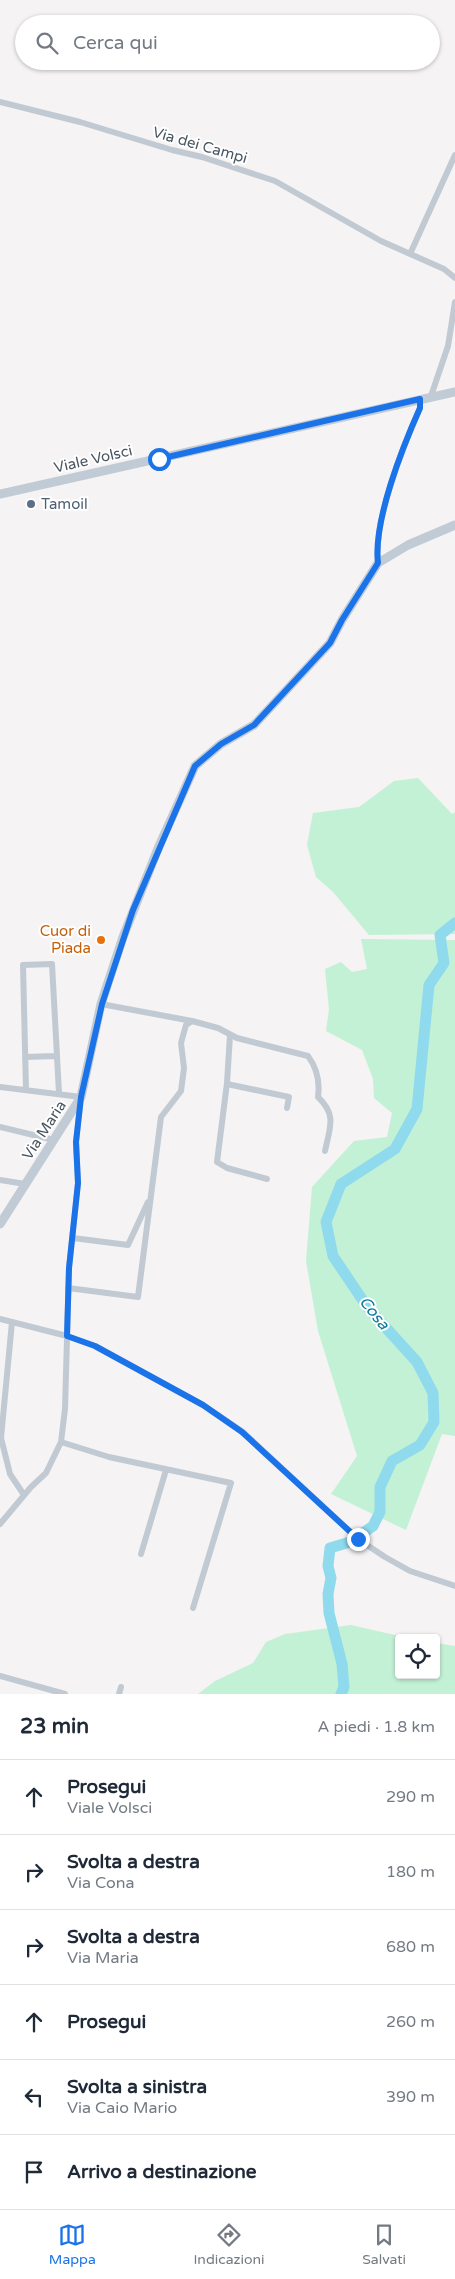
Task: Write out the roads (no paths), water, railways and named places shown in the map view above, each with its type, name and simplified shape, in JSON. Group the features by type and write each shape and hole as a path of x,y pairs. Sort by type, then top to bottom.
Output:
{"street":[{"name":"Via dei Campi","path":"0,102 80,122 240,168 275,181 381,241 454,275"},
{"path":"410,254 455,155"},
{"path":"431,396 448,346 455,302"},
{"name":"Viale Volsci","path":"0,494 455,392"},
{"path":"378,563 377,554 389,492 401,454 420,408 420,399"},
{"name":"Via Maria","path":"0,1224 81,1097 102,1004 133,910 195,766 221,744 254,725 330,643 342,620 378,563 408,545 455,525"},
{"path":"26,1090 23,965 52,964 59,1093"},
{"path":"102,1004 218,1028 230,1035 308,1056 315,1066 318,1076 318,1097 328,1106 331,1114 331,1125 325,1150"},
{"path":"68,1288 138,1297 161,1116 174,1103 181,1091 184,1068 181,1043 186,1025 192,1022"},
{"path":"230,1035 227,1084 217,1162 227,1168 267,1179"},
{"path":"25,1058 56,1056"},
{"path":"227,1084 289,1097 287,1108"},
{"path":"0,1087 81,1097 76,1142 78,1183 68,1288 65,1409 61,1442 46,1473 24,1495 0,1524"},
{"path":"0,1127 54,1140"},
{"path":"0,1180 25,1184"},
{"path":"72,1238 128,1245 151,1197"},
{"path":"0,1319 67,1336 95,1346 211,1410 244,1434 338,1522 385,1557 410,1571 455,1586"},
{"path":"12,1322 1,1438 10,1474 24,1495"},
{"path":"61,1442 109,1457 231,1483 193,1608"},
{"path":"141,1554 166,1470"},
{"path":"0,1676 65,1694"},
{"path":"118,1694 121,1686"}],"waterway":[{"name":"Cosa","path":"341,1694 344,1687 342,1664 329,1613 328,1594 331,1578 328,1566 330,1548 350,1542 373,1526 380,1512 380,1487 392,1461 420,1445 434,1422 433,1393 417,1362 368,1308 333,1256 326,1222 341,1184 395,1149 417,1109 429,985 444,963 440,935 455,923"}],"place":[{"name":"Tamoil","path":"31,504"},
{"name":"Cuor di Piada","path":"101,940"}]}
